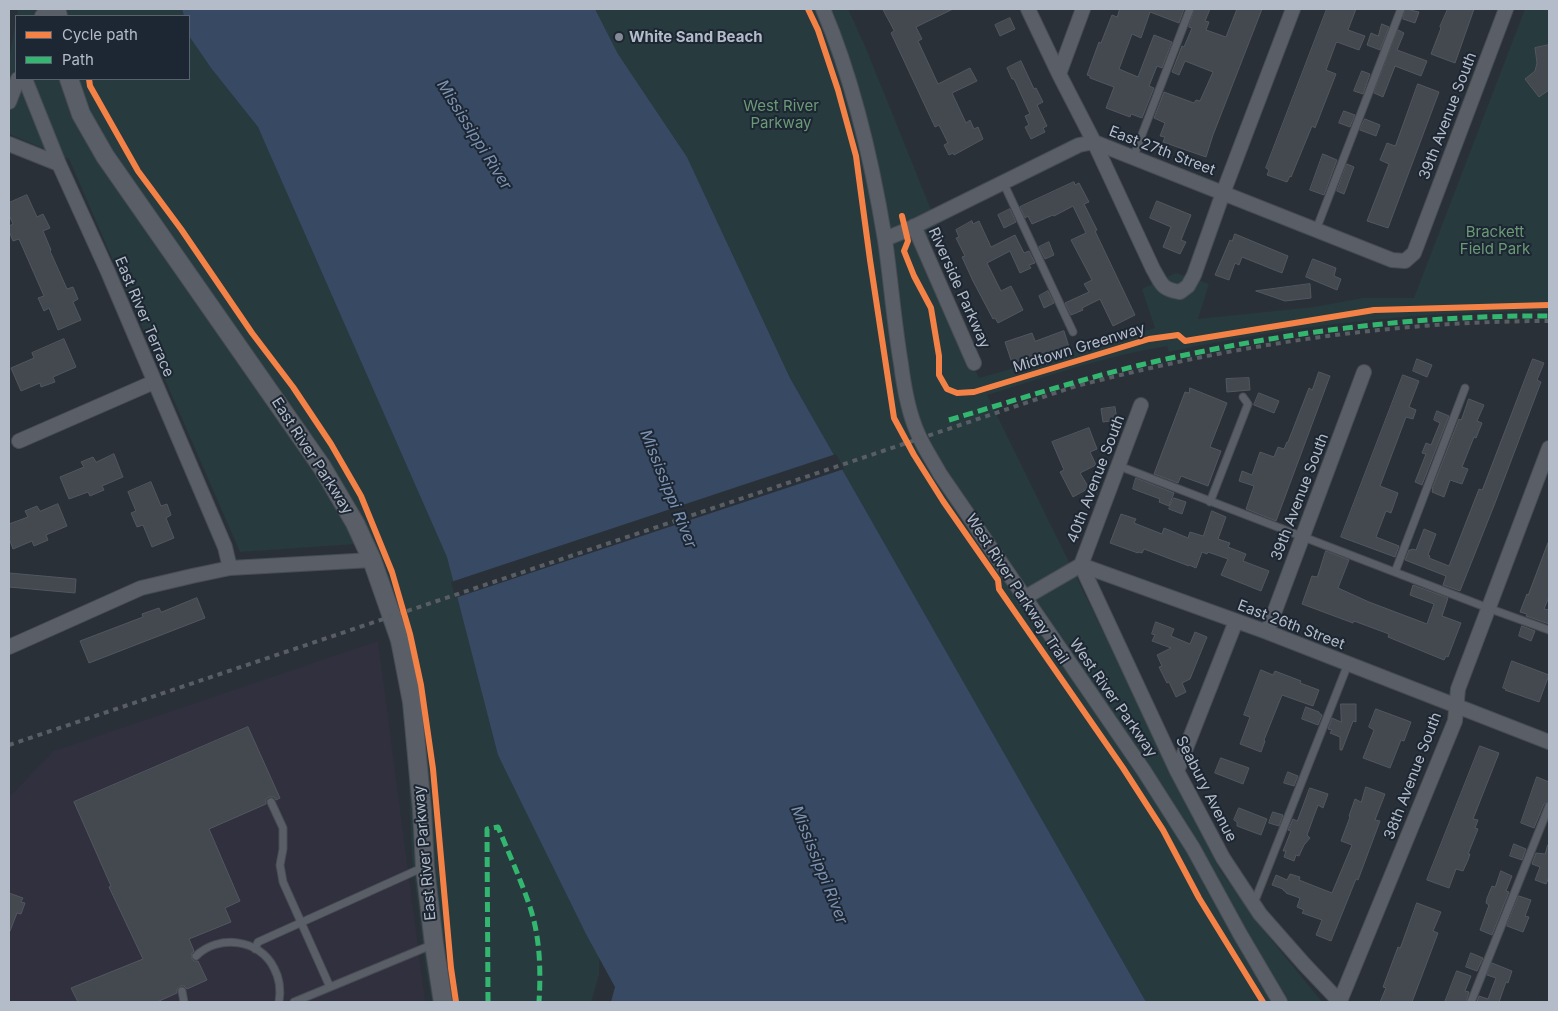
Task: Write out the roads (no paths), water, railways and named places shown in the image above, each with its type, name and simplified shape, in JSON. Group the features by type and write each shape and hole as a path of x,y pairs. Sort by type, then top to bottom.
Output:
{"street":[{"name":"West River Parkway","path":"823,9 837,40 856,103 872,170 885,239 894,320 906,397 919,436 940,474 1144,771 1193,848 1280,1002"},
{"path":"1028,9 1094,142 1153,269 1163,287 1180,292 1188,286 1194,275 1293,9"},
{"path":"1059,74 1083,9"},
{"name":"39th Avenue South","path":"1405,261 1414,252 1506,9"},
{"path":"9,102 18,80"},
{"name":"East River Terrace","path":"25,80 59,164 108,272 225,548 230,568"},
{"name":"East River Parkway","path":"69,80 81,114 105,156 322,467 355,523 372,560 400,640 412,702 425,867 442,1002"},
{"name":"East 27th Street","path":"885,239 1079,145 1094,142 1392,260 1405,261"},
{"path":"9,144 59,164"},
{"name":"Riverside Parkway","path":"914,226 974,363"},
{"name":"39th Avenue South","path":"1267,632 1364,372"},
{"path":"20,441 154,382"},
{"name":"40th Avenue South","path":"1081,565 1141,405"},
{"name":"38th Avenue South","path":"1340,1002 1455,721 1458,689 1549,448"},
{"path":"9,647 141,588 230,568 372,560"},
{"path":"1024,598 1081,565"},
{"name":"East 26th Street","path":"1081,565 1267,632 1549,742"},
{"name":"Seabury Avenue","path":"1081,565 1177,771 1223,858 1260,914 1340,1002"},
{"path":"1177,771 1236,621"}],"lane":[{"path":"1133,158 1190,9"},
{"path":"1316,230 1401,9"},
{"path":"1003,182 1073,332"},
{"path":"1395,572 1465,388"},
{"path":"1210,502 1248,404 1243,397"},
{"path":"1119,466 1302,538 1549,630"},
{"path":"1253,904 1348,664"},
{"path":"271,802 283,828 283,849 280,865 283,882 330,987"},
{"path":"1471,1002 1549,806"},
{"path":"256,948 258,942 425,867"},
{"path":"196,956 205,948 217,943 243,944 256,948 273,966 278,978 279,1002"},
{"path":"294,1002 434,944"},
{"path":"182,991 184,1002"}],"water":[{"name":"Mississippi River","path":"182,9 595,9 618,54 687,157 790,378 1146,1002 611,1002 615,987 586,934 498,755 447,557 258,127 211,68 190,37 190,15 184,15"}],"railway":[{"path":"9,745 1073,387 1191,359 1309,339 1429,326 1549,321"}],"place":[{"name":"White Sand Beach","path":"619,37"}],"park label":[{"name":"Brackett Field Park","path":"1495,240"}]}
